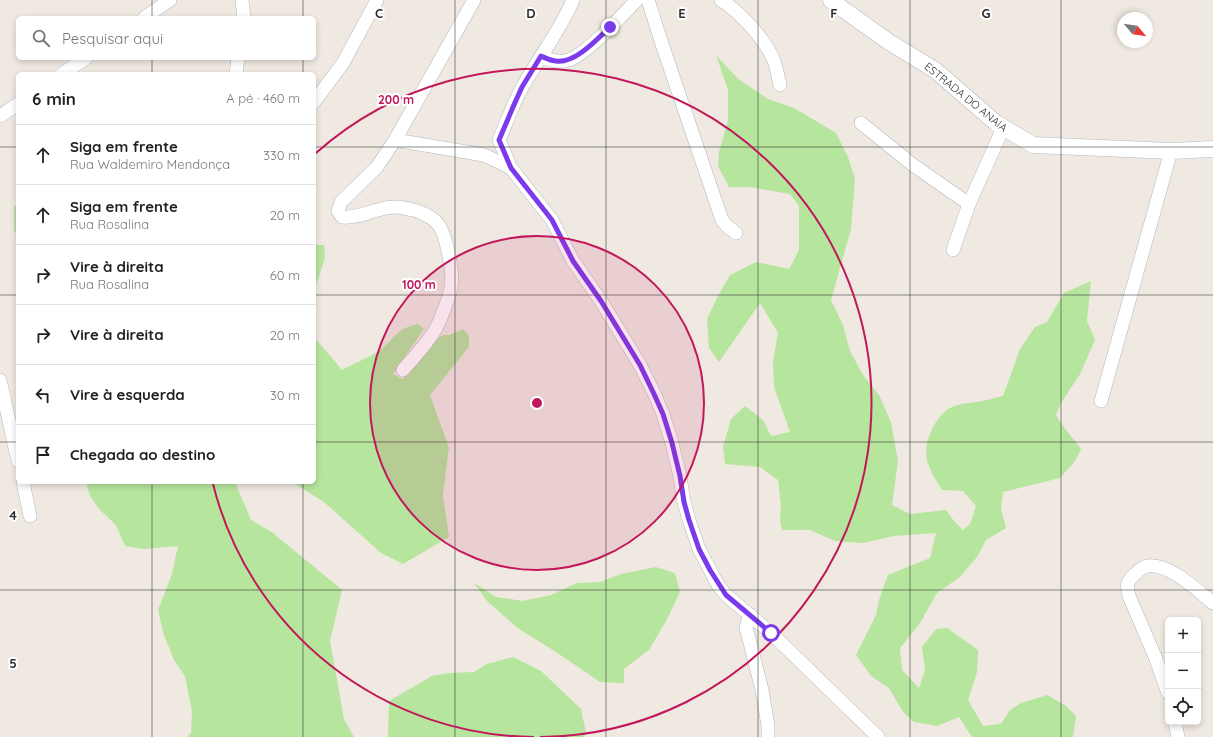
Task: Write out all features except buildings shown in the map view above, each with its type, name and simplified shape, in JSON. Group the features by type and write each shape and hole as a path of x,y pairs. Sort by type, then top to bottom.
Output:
{"street":[{"path":"147,16 170,0"},
{"path":"242,0 244,16"},
{"path":"316,99 343,63 377,0"},
{"path":"404,370 436,329 452,286 450,260 445,236 438,223 430,216 404,208 389,207 372,211 357,217 342,216 338,211 341,202 377,167 395,140 474,0"},
{"path":"484,154 496,147 522,87 561,24 573,0"},
{"path":"541,56 556,62 568,60 577,56 638,0"},
{"path":"648,0 722,220 736,233"},
{"path":"721,0 732,6 764,43 774,60 780,86"},
{"name":"ESTRADA DO ANAIA","path":"831,0 889,42 936,70 1003,128 1033,145 1171,151 1213,149"},
{"path":"65,72 83,60"},
{"path":"236,72 238,60"},
{"path":"0,116 16,105"},
{"path":"861,124 913,165 969,204"},
{"path":"953,250 969,204 1003,128"},
{"path":"395,140 484,154 511,168"},
{"path":"499,140 511,168 552,220 573,261 601,301 640,365 663,414 680,476 684,502 699,549 718,585 726,595 787,649 878,737"},
{"path":"1101,401 1171,151"},
{"path":"0,380 16,452"},
{"path":"23,484 30,516"},
{"path":"1167,689 1156,659 1129,596 1127,586 1130,578 1146,566 1157,566 1168,569 1213,603"},
{"path":"750,615 746,627 762,690 768,726 768,737"},
{"path":"1176,725 1178,737"}],"green space":[{"path":"716,55 738,79 768,99 794,108 836,133 848,157 855,179 851,229 831,300 843,325 850,351 863,375 879,395 891,422 898,461 892,505 910,514 946,510 963,530 970,524 976,506 963,491 942,490 929,467 926,453 929,437 933,427 939,418 949,408 1003,396 1020,349 1035,327 1047,322 1064,293 1091,281 1087,321 1095,340 1080,374 1061,403 1056,415 1081,449 1075,461 1060,478 1003,492 1001,509 1006,528 986,540 977,557 960,577 937,593 920,623 900,648 902,670 919,688 925,670 922,647 936,629 947,628 978,650 977,672 968,700 983,726 1001,724 1010,710 1021,703 1047,695 1066,706 1076,716 1073,737 972,737 959,717 937,726 914,722 903,712 889,688 871,676 856,655 876,615 879,600 888,575 930,558 936,533 894,536 863,543 835,541 810,530 782,530 778,480 760,467 725,464 723,447 731,419 745,406 763,420 771,436 790,432 774,387 773,362 778,333 760,303 719,362 709,348 707,319 730,275 756,262 789,269 799,250 799,206 790,194 749,187 729,187 718,166 719,152 728,121 728,90"},
{"path":"14,206 16,206 16,234 14,230"},
{"path":"316,245 324,245 325,258 316,285"},
{"path":"418,324 424,329 393,374 403,379 433,342 443,335 449,335 463,329 469,336 469,347 430,395 449,448 443,495 449,537 403,564 381,553 324,502 295,484 316,484 316,339 342,370 379,351 402,330"},
{"path":"87,484 236,484 251,520 273,533 342,590 330,641 344,719 354,737 187,737 191,733 192,712 185,676 174,660 164,635 158,610 172,574 178,546 144,549 125,546 116,525 99,509 90,496"},
{"path":"656,567 675,573 680,592 666,621 649,650 624,669 624,683 600,682 519,629 487,601 474,583 496,597 523,601 551,595 577,583 600,582 621,574"},
{"path":"513,657 541,671 581,709 586,733 584,737 388,737 389,701 432,676 450,673 474,672 487,664"}],"route":[{"path":"610,27 577,56 568,60 556,62 541,56 522,87 499,140 511,168 552,220 573,261 601,301 640,365 663,414 680,476 684,502 699,549 718,585 726,595 771,633"}]}
